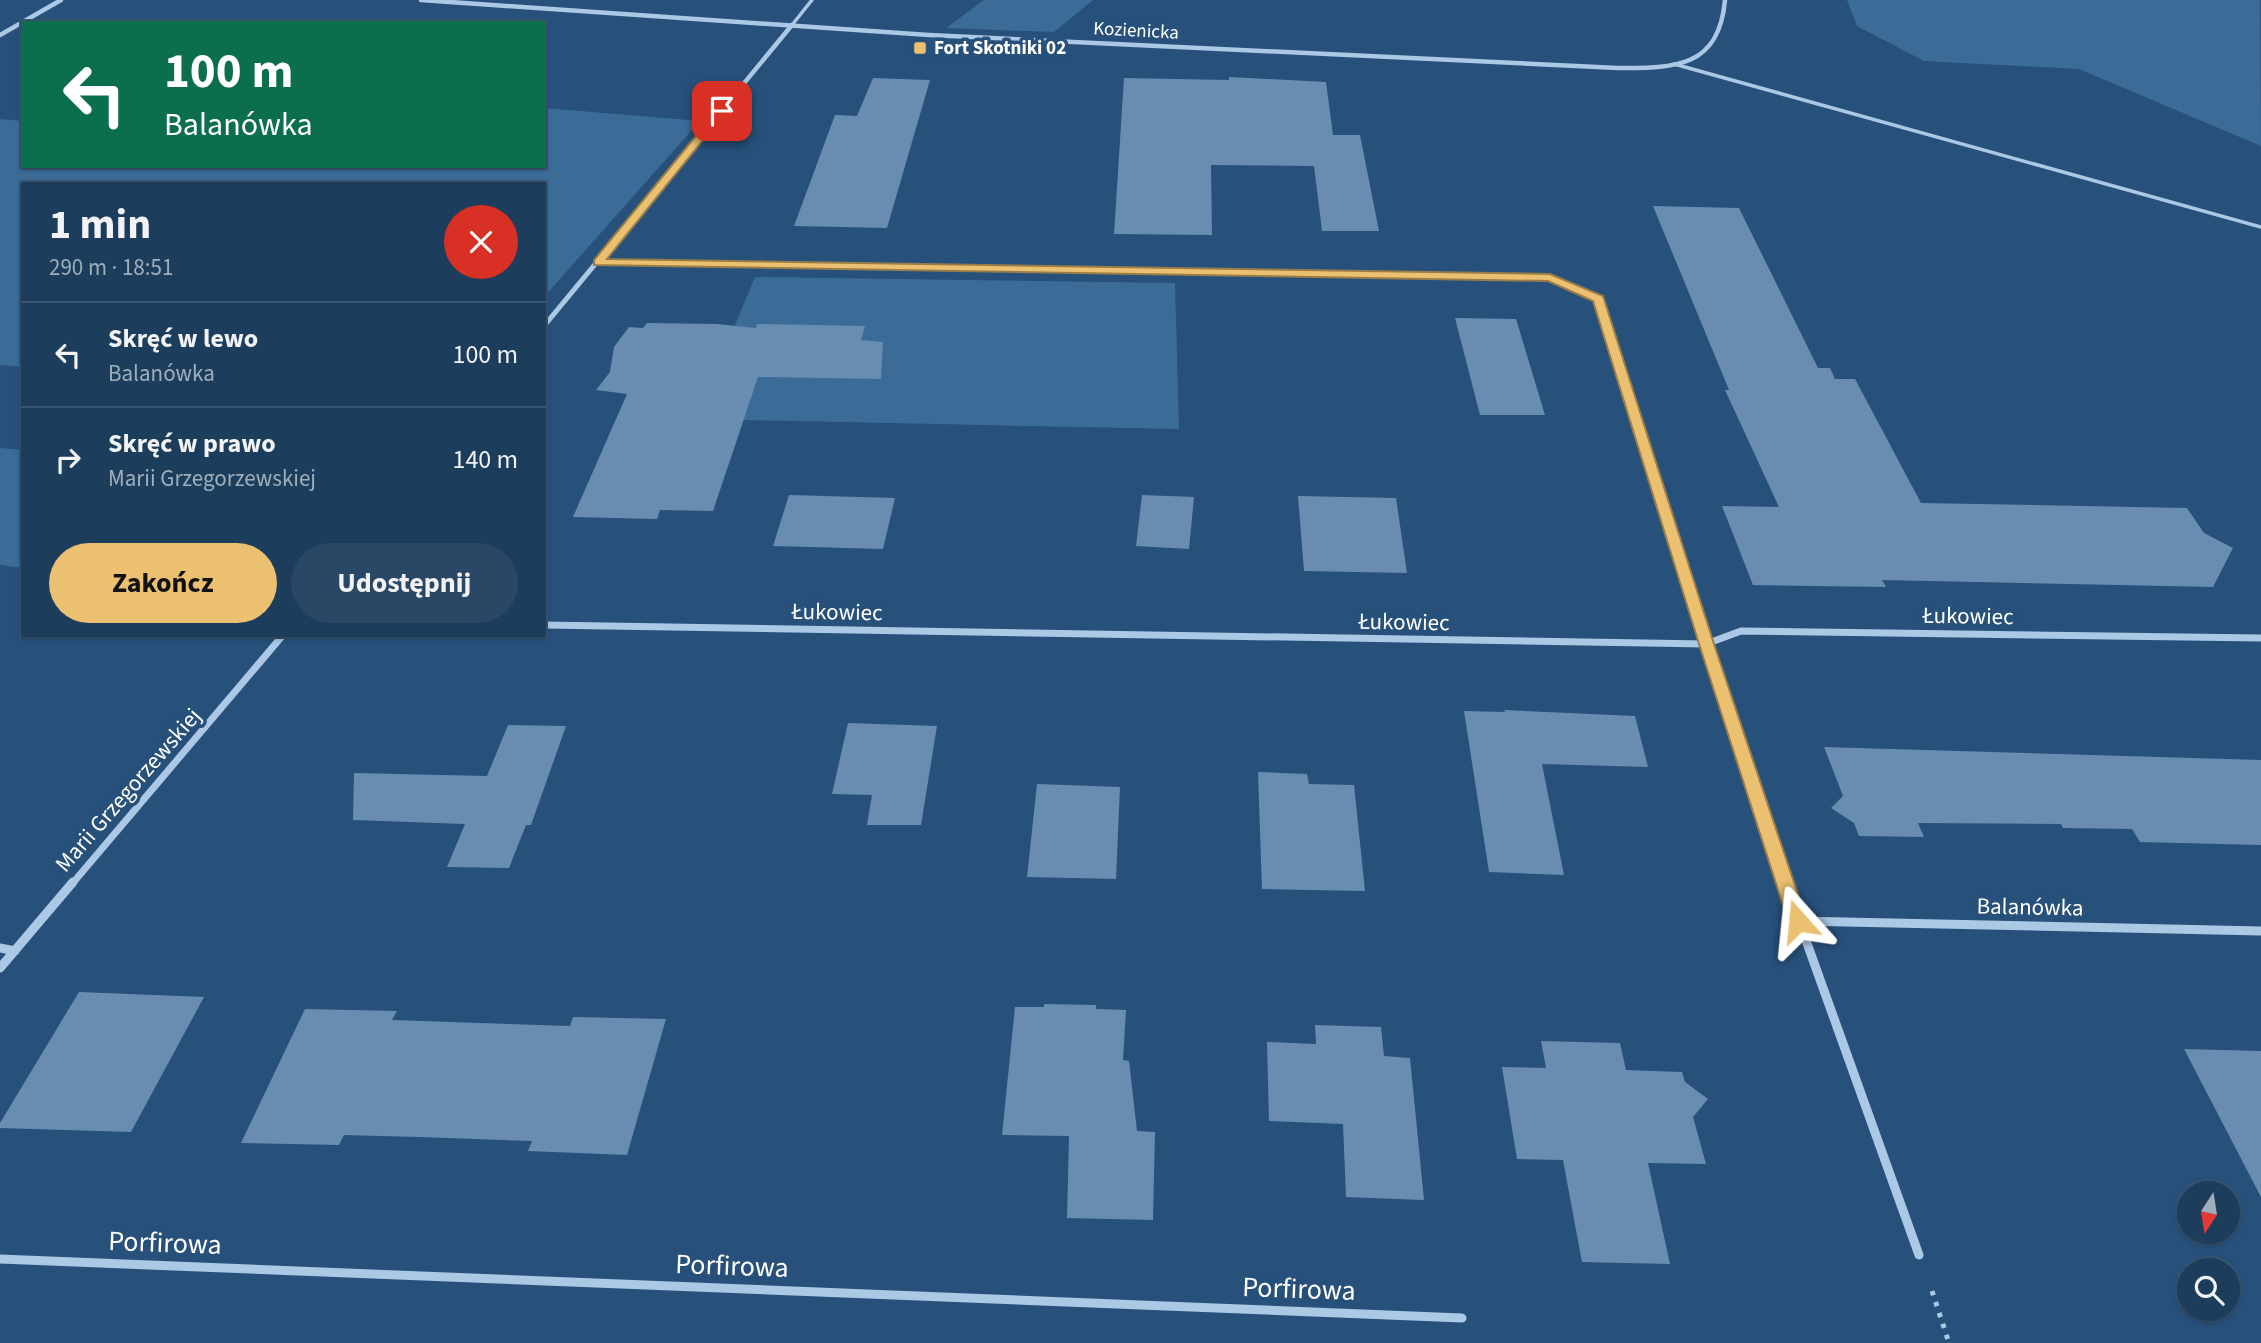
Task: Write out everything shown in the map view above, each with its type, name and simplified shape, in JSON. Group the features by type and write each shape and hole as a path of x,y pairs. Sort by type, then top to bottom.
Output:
{"street":[{"path":"24,21 61,0"},
{"name":"Kozienicka","path":"421,0 929,35 1605,68 1644,68 1674,64 1695,57 1710,48 1717,38 1722,25 1725,0"},
{"path":"0,35 21,23"},
{"path":"546,324 792,24"},
{"path":"598,263 1550,278 1599,299 1706,644 1798,921 1919,1255"},
{"name":"Łukowiec","path":"546,625 1706,644 1741,631 2261,638"},
{"name":"Marii Grzegorzewskiej","path":"0,968 281,637"},
{"name":"Balanówka","path":"1798,921 2261,931"},
{"path":"0,948 15,951"},
{"name":"Porfirowa","path":"0,1259 1462,1318"}],"lane":[{"path":"792,24 812,0"},
{"path":"1674,64 2261,227"}],"path":[{"path":"1919,1255 1950,1343"}],"shaded area":[{"path":"984,0 1093,0 1054,32 946,28"},
{"path":"1847,0 2260,0 2261,146 2079,69 1924,61 1857,26"},
{"path":"546,108 700,121 546,295 546,182 21,182 21,367 0,365 0,119 21,121 21,168 546,168"},
{"path":"755,277 1175,283 1179,429 696,419"},
{"path":"0,448 21,450 21,568 0,565"}],"building":[{"path":"1229,77 1326,82 1333,135 1360,135 1379,231 1322,231 1314,166 1211,165 1212,235 1114,234 1124,78 1229,80"},
{"path":"873,78 930,80 887,228 794,226 835,115 857,116"},
{"path":"1653,206 1739,208 1818,368 1830,368 1835,379 1855,379 1921,503 2187,508 2204,533 2233,548 2213,587 1882,580 1886,587 1753,585 1722,506 1779,507 1725,390 1729,390"},
{"path":"1455,318 1516,319 1545,415 1480,415"},
{"path":"647,323 717,324 756,328 757,324 865,326 861,340 883,342 881,379 758,377 713,511 660,510 657,519 573,517 627,394 596,390 610,372 614,347 629,327 643,328"},
{"path":"789,495 895,498 883,549 773,546"},
{"path":"1142,495 1194,497 1189,549 1136,546"},
{"path":"1298,496 1396,498 1407,573 1304,571"},
{"path":"1504,710 1635,716 1648,767 1542,764 1564,875 1489,872 1464,711 1505,712"},
{"path":"848,723 937,726 921,825 867,825 872,795 832,794"},
{"path":"508,725 566,726 531,825 526,825 509,868 447,867 465,824 353,820 354,773 487,776"},
{"path":"1824,747 2261,760 2261,845 2140,842 2132,829 2063,828 2061,824 1918,823 1924,837 1859,836 1854,823 1831,808 1843,796"},
{"path":"1258,772 1307,774 1309,784 1354,785 1365,891 1262,889"},
{"path":"1037,784 1120,787 1116,879 1027,877"},
{"path":"79,992 204,997 131,1132 0,1128 0,1123"},
{"path":"1044,1004 1096,1005 1096,1009 1126,1010 1123,1060 1129,1061 1137,1131 1155,1132 1153,1220 1067,1218 1069,1136 1002,1135 1015,1007 1044,1007"},
{"path":"305,1009 397,1011 392,1020 570,1026 573,1017 666,1019 627,1155 528,1151 532,1141 419,1137 344,1135 339,1145 241,1143"},
{"path":"1315,1025 1381,1027 1384,1056 1410,1058 1424,1200 1346,1197 1343,1124 1269,1121 1267,1042 1316,1044"},
{"path":"1541,1041 1620,1043 1626,1070 1682,1072 1685,1082 1708,1099 1693,1117 1706,1164 1648,1163 1670,1264 1582,1262 1563,1160 1517,1159 1502,1067 1546,1068"},
{"path":"2184,1049 2261,1051 2261,1197"}],"place":[{"name":"Fort Skotniki 02","path":"920,48"}],"route":[{"path":"722,111 598,263 1550,278 1599,299 1706,644 1798,921"}]}
